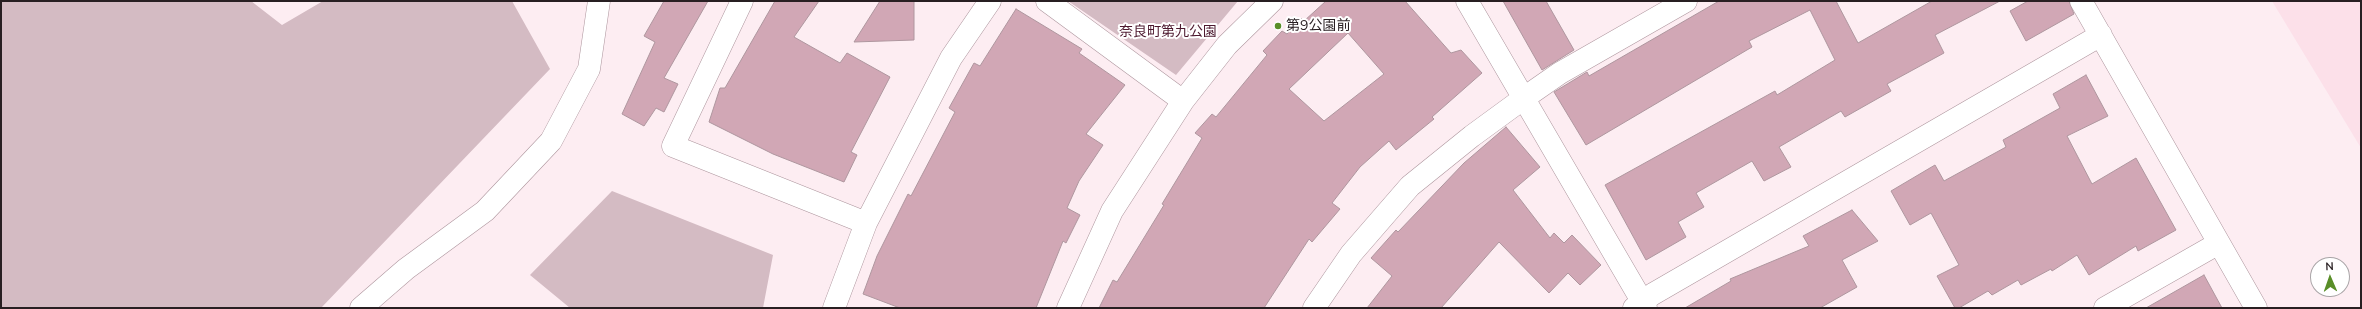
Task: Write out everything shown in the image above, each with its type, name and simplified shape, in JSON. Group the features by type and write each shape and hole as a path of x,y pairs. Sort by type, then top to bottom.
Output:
{"street":[{"path":"361,308 406,269 485,211 551,141 589,69 599,1"},
{"path":"742,1 673,146 866,223"},
{"path":"834,308 866,223 950,58 990,1"},
{"path":"1047,1 1183,101"},
{"path":"1068,308 1112,211 1183,101 1227,45 1272,1"},
{"path":"1467,1 1524,98 1641,306 2101,35"},
{"path":"1314,308 1351,254 1410,186 1472,136 1524,98 1560,74 1686,1"},
{"path":"2081,1 2256,308"},
{"path":"2105,308 2219,244"}],"shaded area":[{"path":"2272,1 2361,1 2361,148"}],"green space":[{"path":"1,1 251,1 282,25 323,1 512,1 550,69 321,308 1,308"},
{"name":"奈良町第九公園","path":"1068,1 1238,1 1176,75"},
{"path":"612,191 773,255 763,308 570,308 530,275"}],"building":[{"path":"664,1 708,1 664,78 678,84 664,112 656,108 644,126 622,114 655,42 644,36"},
{"path":"775,1 819,1 794,37 840,63 847,53 890,77 851,152 857,155 844,182 773,154 709,122 720,88 725,88"},
{"path":"880,1 914,1 914,40 854,42"},
{"path":"1326,1 1405,1 1451,53 1461,50 1482,73 1432,117 1434,119 1396,150 1389,141 1360,167 1332,203 1340,209 1312,242 1309,239 1264,308 1099,308 1113,280 1117,282 1164,205 1162,204 1202,138 1195,133 1212,114 1216,117 1267,55 1263,51 1282,31 1287,34 1301,18 1304,21","holes":["1348,33 1384,74 1324,121 1289,89"]},
{"path":"1503,1 1546,1 1574,50 1542,70"},
{"path":"1719,1 1836,1 1858,43 1932,1 2000,1 1935,35 1944,53 1887,84 1891,91 1845,117 1841,111 1779,147 1791,167 1764,181 1752,161 1696,193 1704,207 1678,222 1686,237 1646,260 1605,185 1775,91 1777,95 1835,60 1810,10 1749,41 1752,47 1586,145 1554,92 1587,72 1589,76"},
{"path":"2028,1 2069,1 2074,14 2026,41 2010,11"},
{"path":"1016,9 1082,49 1079,53 1125,85 1086,134 1103,145 1079,181 1067,208 1080,215 1066,243 1063,241 1036,308 900,308 863,294 877,256 908,194 911,196 955,112 949,108 974,63 980,66"},
{"path":"2086,75 2108,116 2067,136 2092,184 2136,158 2176,230 2138,251 2136,246 2089,275 2077,255 2052,271 2051,269 2021,285 2018,280 1992,295 1988,291 1959,308 1955,308 1937,276 1959,265 1931,213 1910,225 1891,191 1935,165 1944,181 2006,147 2003,140 2060,108 2053,94"},
{"path":"1506,127 1540,167 1513,190 1550,238 1554,233 1564,243 1572,235 1601,265 1580,285 1568,273 1549,293 1499,242 1441,308 1367,308 1392,276 1371,258 1396,230 1398,232 1464,163"},
{"path":"1852,210 1878,241 1842,260 1857,287 1820,308 1685,308 1731,281 1730,279 1809,246 1803,236"},
{"path":"2204,275 2222,308 2146,308"}],"place":[{"name":"第9公園前","path":"1278,26"}]}
